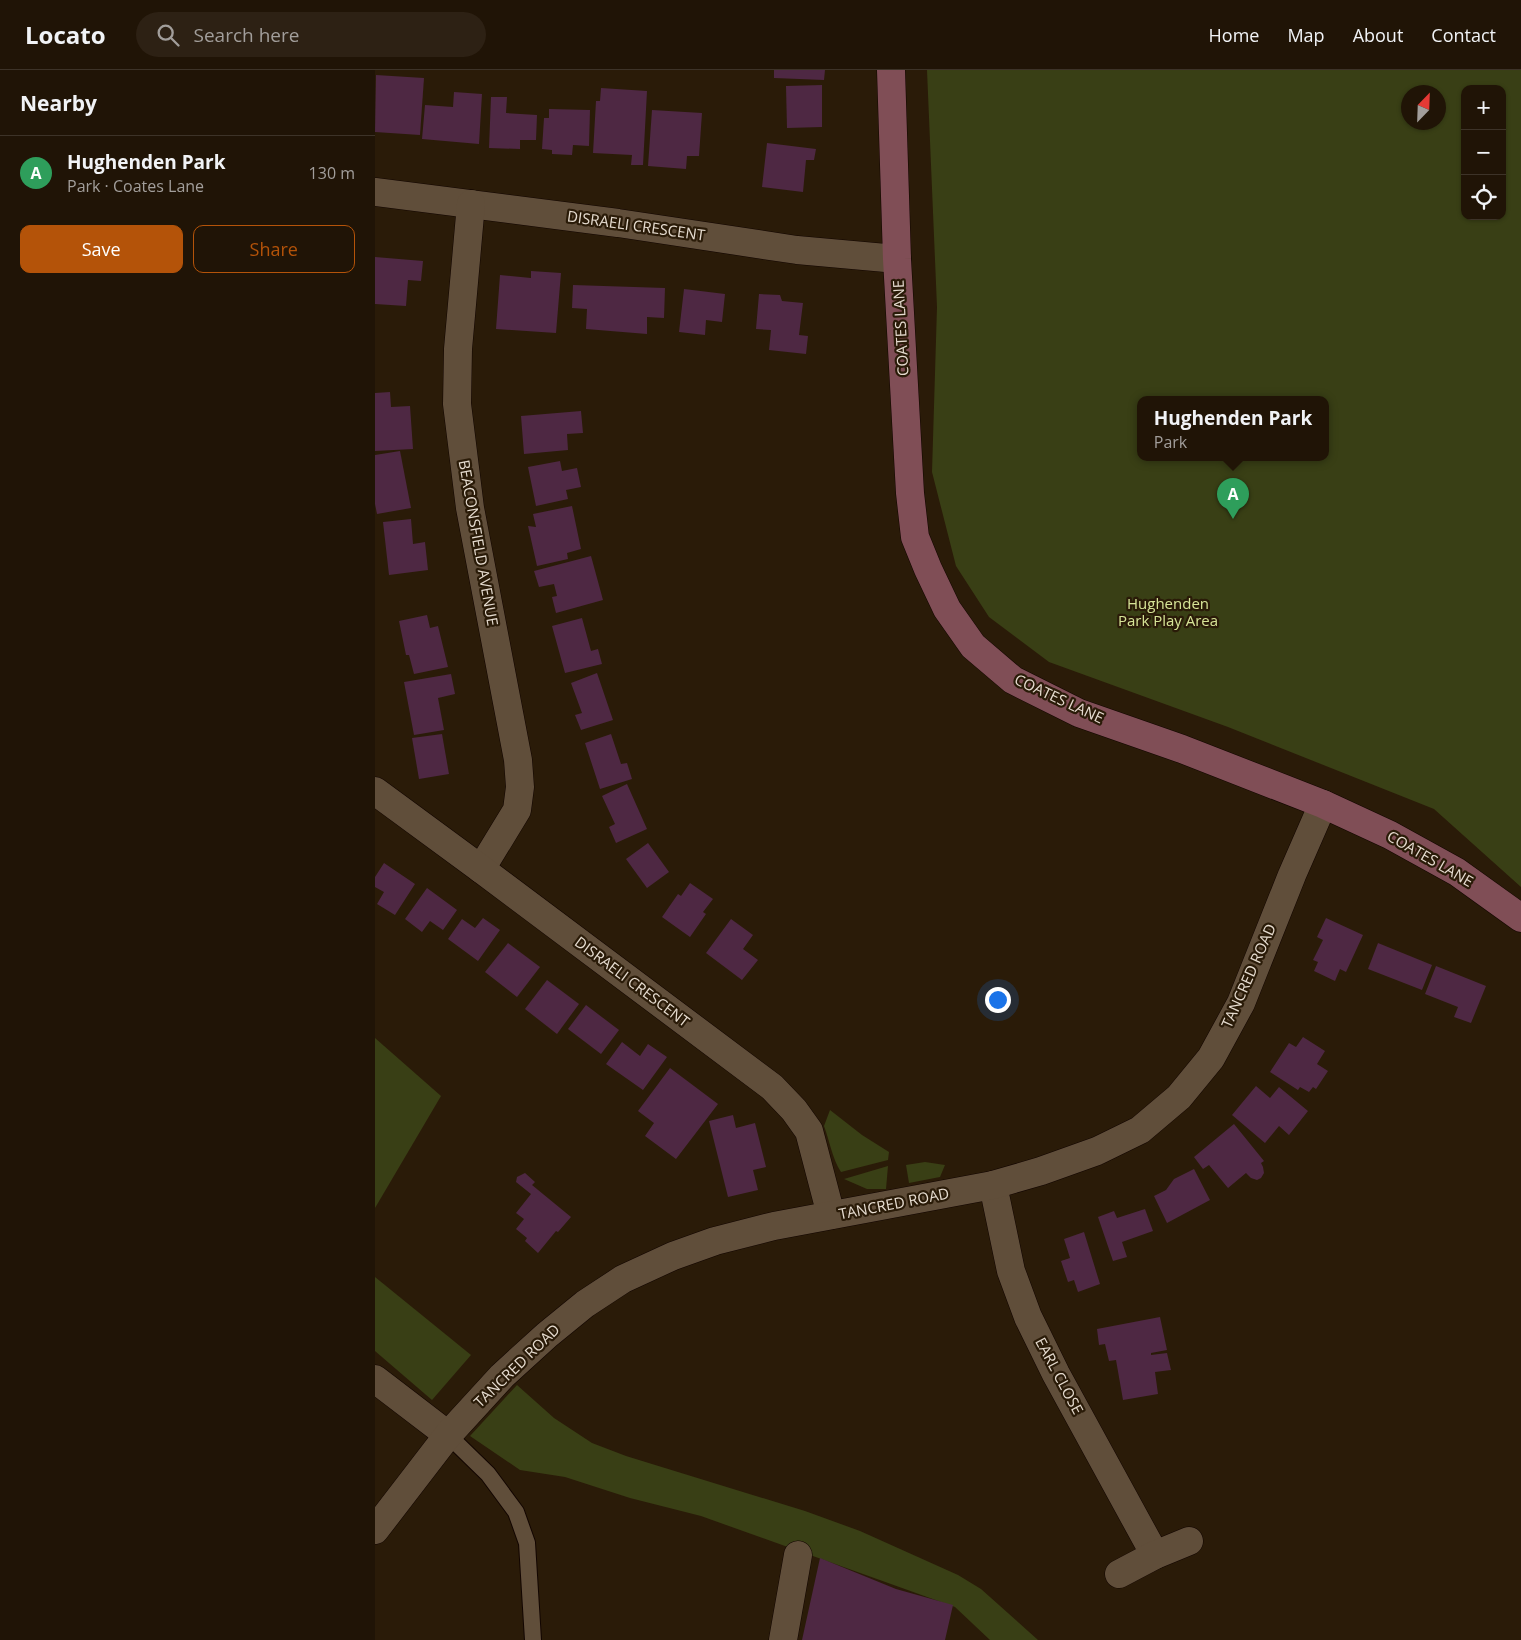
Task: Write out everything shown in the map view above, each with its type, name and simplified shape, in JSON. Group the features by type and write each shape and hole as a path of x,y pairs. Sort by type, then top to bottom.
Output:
{"street":[{"name":"COATES LANE","path":"891,70 897,259 910,493 915,537 927,569 947,608 973,646 1013,680 1079,713 1182,749 1323,804 1390,835 1457,872 1521,918"},
{"name":"DISRAELI CRESCENT","path":"375,192 618,223 797,250 897,259"},
{"name":"BEACONSFIELD AVENUE","path":"471,204 458,349 457,404 470,508 518,760 520,787 517,810 481,869"},
{"name":"DISRAELI CRESCENT","path":"375,792 481,869 771,1087 794,1110 809,1131 831,1215"},
{"name":"TANCRED ROAD","path":"378,1521 448,1436 501,1376 585,1304 623,1279 673,1256 715,1241 774,1226 993,1186 1097,1151 1140,1130 1179,1097 1211,1058 1241,1002 1323,804"},
{"name":"EARL CLOSE","path":"993,1186 1011,1271 1028,1317 1155,1555"},
{"path":"375,1379 448,1436"},
{"path":"1119,1574 1155,1555 1189,1541"},
{"path":"783,1640 798,1555"}],"lane":[{"path":"448,1436 488,1474 516,1512 527,1543 533,1640"}],"green space":[{"name":"Hughenden Park Play Area","path":"927,70 1521,70 1521,887 1434,809 1228,727 1049,662 989,617 956,566 932,472 937,307"},
{"path":"375,1038 441,1096 375,1208"},
{"path":"830,1110 862,1135 889,1152 888,1160 841,1172 833,1156 824,1126"},
{"path":"925,1162 945,1165 940,1177 909,1183 906,1165"},
{"path":"888,1166 886,1189 867,1189 844,1179"},
{"path":"375,1277 471,1355 432,1400 375,1351"},
{"path":"517,1385 554,1418 592,1443 626,1456 805,1511 860,1531 958,1575 981,1589 1038,1640 990,1640 955,1607 701,1516 630,1498 565,1477 520,1470 470,1436"}],"building":[{"path":"774,70 825,70 824,80 774,78"},
{"path":"376,75 424,78 420,135 375,132"},
{"path":"822,85 822,127 787,128 786,86"},
{"path":"601,88 647,91 643,165 631,165 632,155 593,153 596,101 600,101"},
{"path":"454,92 482,94 479,144 422,139 425,105 453,107"},
{"path":"491,97 507,97 506,113 537,115 536,140 520,140 520,149 489,148"},
{"path":"549,109 590,110 589,146 573,145 572,155 552,154 552,150 542,149 544,118 549,118"},
{"path":"652,110 702,113 699,156 687,156 686,169 648,166"},
{"path":"767,143 816,149 814,160 806,160 803,192 762,187"},
{"path":"375,257 423,261 421,281 408,280 406,306 375,304"},
{"path":"531,271 561,273 556,333 496,329 500,275 531,278"},
{"path":"573,285 665,288 664,318 647,317 647,334 586,329 587,309 572,308"},
{"path":"684,289 725,294 722,322 706,320 705,335 679,332"},
{"path":"759,294 780,295 782,301 803,303 799,335 808,336 806,354 769,350 771,330 756,329"},
{"path":"390,392 391,407 410,406 413,449 375,451 375,393"},
{"path":"581,411 583,433 567,434 568,450 524,454 521,416"},
{"path":"400,451 411,508 377,514 375,504 375,455"},
{"path":"560,461 562,471 577,468 581,487 566,490 568,499 536,506 528,467"},
{"path":"572,506 581,549 567,553 568,559 537,566 528,526 536,527 533,514"},
{"path":"411,519 413,544 425,542 428,570 389,575 383,522"},
{"path":"591,556 603,600 556,613 552,597 557,596 554,584 539,587 534,571"},
{"path":"427,615 430,628 438,626 448,667 414,674 409,655 406,655 399,621"},
{"path":"582,618 591,651 598,649 602,664 565,673 552,626"},
{"path":"597,673 613,720 581,730 575,715 582,713 571,683"},
{"path":"451,674 455,694 438,698 444,730 414,735 404,682"},
{"path":"442,734 449,774 419,779 412,738"},
{"path":"611,734 621,764 627,763 632,779 600,789 585,743"},
{"path":"627,784 647,829 616,843 609,827 615,824 602,796"},
{"path":"648,843 669,872 647,888 626,859"},
{"path":"384,863 415,884 395,915 377,904 384,892 375,887 375,877"},
{"path":"690,883 713,899 703,912 706,914 690,937 662,917 678,894 681,896"},
{"path":"427,888 457,910 443,930 430,921 422,932 405,919"},
{"path":"483,918 500,930 478,961 448,939 462,919 475,928"},
{"path":"1326,918 1363,935 1346,972 1340,969 1335,981 1314,971 1318,962 1313,960 1323,940 1317,937"},
{"path":"731,919 753,935 743,949 758,960 742,980 706,953"},
{"path":"508,943 540,967 517,997 485,972"},
{"path":"1378,943 1432,965 1422,990 1368,969"},
{"path":"1436,966 1486,986 1471,1023 1454,1017 1458,1007 1425,994"},
{"path":"547,980 579,1004 557,1034 525,1009"},
{"path":"586,1005 619,1030 601,1054 568,1029"},
{"path":"1303,1037 1325,1051 1317,1064 1328,1071 1316,1089 1313,1087 1309,1092 1300,1087 1298,1090 1270,1072 1289,1043 1296,1047"},
{"path":"622,1042 640,1056 648,1044 667,1057 643,1090 606,1064"},
{"path":"670,1068 718,1104 676,1159 645,1136 654,1123 638,1111"},
{"path":"1256,1086 1270,1098 1279,1087 1308,1111 1289,1135 1279,1126 1265,1143 1232,1115"},
{"path":"733,1115 736,1128 755,1123 766,1167 753,1170 758,1190 728,1197 709,1121"},
{"path":"1234,1124 1264,1161 1261,1163 1264,1173 1257,1180 1251,1178 1246,1173 1228,1188 1209,1165 1203,1169 1194,1157"},
{"path":"1194,1169 1210,1200 1167,1223 1154,1196 1166,1190 1174,1179"},
{"path":"525,1173 535,1182 532,1185 571,1217 558,1232 556,1231 538,1253 525,1241 527,1238 516,1229 524,1219 516,1213 531,1194 516,1182 517,1177"},
{"path":"1145,1209 1153,1231 1122,1242 1127,1257 1113,1261 1098,1217 1114,1211 1117,1218"},
{"path":"1084,1232 1100,1284 1078,1292 1074,1280 1068,1282 1061,1261 1070,1258 1064,1239"},
{"path":"1160,1317 1167,1350 1151,1353 1151,1355 1167,1353 1171,1370 1155,1372 1158,1394 1123,1400 1116,1360 1109,1361 1105,1344 1099,1345 1097,1329"},
{"path":"820,1558 896,1589 953,1605 945,1640 802,1640"}],"place":[{"name":"Hughenden Park","path":"1233,519"}]}
